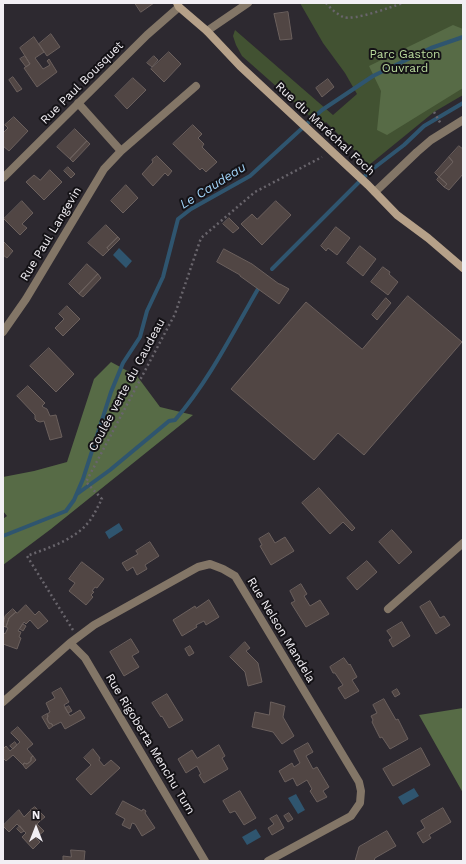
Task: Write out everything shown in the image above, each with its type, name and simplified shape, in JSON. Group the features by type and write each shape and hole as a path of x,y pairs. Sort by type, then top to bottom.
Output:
{"main road":[{"name":"Rue du Maréchal Foch","path":"178,5 207,31 240,66 368,185 397,215 463,268"}],"street":[{"path":"207,31 248,3"},
{"name":"Rue Paul Bousquet","path":"3,178 178,5"},
{"name":"Rue Paul Langevin","path":"3,332 26,299 104,169 121,151 196,86"},
{"path":"78,103 121,151"},
{"path":"375,192 431,140 463,120"},
{"path":"388,609 463,543"},
{"name":"Rue Nelson Mandela","path":"3,702 70,643 94,626 198,567 210,564 224,569 235,576 358,782 361,791 360,803 351,816 268,861"},
{"name":"Rue Rigoberta Menchu Tum","path":"70,643 85,658 205,861"}],"path":[{"path":"326,3 329,7 342,16 348,18 361,16 403,3"},
{"path":"434,112 443,128"},
{"name":"Coulée verte du Caudeau","path":"78,638 27,556 64,541 78,533 91,519 102,499 86,482 175,314 201,238 255,192 332,152"}],"green space":[{"name":"Parc Gaston Ouvrard","path":"300,3 463,3 463,95 434,112 369,165 326,122 321,126 242,56 236,45 233,36 235,30 333,115 357,94 345,73 323,43"},
{"path":"453,25 463,29 463,88 387,135 377,130 381,91 369,66"},
{"path":"111,362 137,376 160,407 193,415 51,529 3,565 3,519 7,516 3,511 3,477 34,471 67,462 94,379"},
{"path":"463,708 463,793 419,715"}],"water":[{"path":"119,248 132,261 126,268 113,255"},
{"path":"119,523 123,530 109,539 105,532"},
{"path":"414,788 419,796 403,805 398,797"},
{"path":"296,794 305,810 298,814 288,798"},
{"path":"256,829 261,837 247,845 242,837"}],"building":[{"path":"135,3 154,3 141,12"},
{"path":"288,12 292,39 280,40 274,14"},
{"path":"51,34 60,47 47,56 39,44"},
{"path":"34,37 44,52 35,58 43,69 50,65 47,61 49,59 57,72 37,87 24,68 30,64 20,48"},
{"path":"169,52 181,64 164,82 151,69"},
{"path":"25,56 30,64 26,67 20,59"},
{"path":"154,56 158,60 152,67 147,63"},
{"path":"13,77 22,89 17,92 9,80"},
{"path":"133,78 146,90 127,109 115,96"},
{"path":"328,79 334,87 322,97 316,88"},
{"path":"14,117 28,131 9,151 3,146 3,133 8,128 5,125"},
{"path":"193,125 202,134 198,138 204,144 202,147 217,162 206,172 202,168 200,170 173,144"},
{"path":"75,129 87,141 70,159 57,147"},
{"path":"87,141 90,144 73,162 70,159"},
{"path":"459,146 463,149 463,174 449,190 444,187 447,184 439,177 453,162 449,157"},
{"path":"157,156 172,171 168,176 165,173 153,186 142,174 153,162 152,160"},
{"path":"449,157 453,162 439,177 435,173"},
{"path":"68,167 75,174 71,178 64,171"},
{"path":"50,170 62,182 44,200 26,182 34,175 40,180"},
{"path":"439,177 447,184 444,187 437,180"},
{"path":"126,185 138,198 123,213 111,201"},
{"path":"22,201 33,213 22,224 27,228 20,235 4,219"},
{"path":"276,201 291,215 262,245 241,224 252,214 257,219"},
{"path":"229,218 239,228 233,233 223,224"},
{"path":"106,225 118,237 107,248 109,250 103,256 88,243"},
{"path":"336,227 350,238 337,255 328,248 326,251 321,246"},
{"path":"118,237 120,239 109,250 107,248"},
{"path":"3,241 13,251 7,258 3,255"},
{"path":"360,246 376,259 363,276 347,263"},
{"path":"224,249 252,264 279,284 289,289 279,304 240,275 217,262"},
{"path":"87,264 98,274 79,294 69,284"},
{"path":"383,267 390,272 389,274 398,282 388,295 371,282"},
{"path":"98,274 101,278 83,297 79,294"},
{"path":"408,296 462,342 364,455 338,433 314,460 231,389 306,302 362,349"},
{"path":"386,298 391,303 377,320 372,315"},
{"path":"67,306 80,319 63,336 55,328 64,319 59,314"},
{"path":"49,348 74,374 56,392 30,366"},
{"path":"28,386 45,403 42,406 47,409 50,416 56,415 62,437 50,440 44,421 37,421 35,419 35,415 17,396"},
{"path":"319,488 355,528 352,531 343,522 330,534 302,503"},
{"path":"392,530 412,552 399,564 379,542"},
{"path":"269,533 275,543 285,537 294,551 271,565 260,546 262,545 259,539"},
{"path":"150,542 159,556 145,565 147,569 137,575 133,567 127,571 122,563 138,554 136,551"},
{"path":"367,561 377,572 357,590 347,578"},
{"path":"82,562 104,579 97,588 95,587 92,591 94,592 91,595 93,597 86,605 69,591 75,583 69,579"},
{"path":"301,584 307,594 304,596 310,606 320,600 329,614 306,627 291,603 295,601 290,591"},
{"path":"209,600 219,617 206,625 204,621 196,625 197,627 182,636 173,620 195,606 196,608"},
{"path":"430,601 440,618 444,616 450,625 436,634 420,607"},
{"path":"26,605 35,615 39,611 48,621 38,629 30,620 26,624 24,622 18,631 21,632 19,637 21,638 17,649 3,644 3,635 8,628 6,627 9,618"},
{"path":"13,609 16,612 9,618 6,627 3,626 5,616"},
{"path":"402,622 410,636 393,647 389,640 392,638 387,631"},
{"path":"23,624 26,626 23,631 20,629"},
{"path":"131,639 139,652 132,656 139,667 124,676 110,652"},
{"path":"245,642 250,648 246,651 258,663 262,682 248,686 245,672 230,657"},
{"path":"190,646 194,653 189,656 185,649"},
{"path":"344,658 349,665 350,664 357,677 352,680 359,691 345,699 338,688 343,685 330,667"},
{"path":"61,688 69,702 64,705 70,716 80,710 85,718 65,729 61,722 53,726 47,719 47,714 50,712 46,703 55,698 52,693"},
{"path":"397,689 400,694 395,697 392,692"},
{"path":"167,694 183,720 169,728 152,703"},
{"path":"384,699 396,720 398,719 408,739 390,749 382,737 380,738 372,722 373,720 371,716 377,713 373,705"},
{"path":"271,702 285,706 283,717 294,736 282,744 273,732 252,727 255,712 269,715"},
{"path":"69,706 72,711 68,713 65,708"},
{"path":"47,714 49,723 53,726 49,729 42,717"},
{"path":"18,727 33,744 27,749 33,756 31,761 27,764 24,763 23,765 13,755 6,761 3,758 3,749 6,746 10,751 20,742 11,733"},
{"path":"15,742 17,745 13,749 10,746"},
{"path":"308,743 313,752 306,756 313,769 317,767 329,787 323,791 327,797 317,802 310,791 312,789 307,780 297,786 293,778 285,782 279,771 292,763 294,767 300,763 294,751"},
{"path":"219,745 225,756 222,758 228,769 204,783 199,775 201,774 197,766 186,773 178,759 192,750 197,758"},
{"path":"421,748 430,765 393,786 383,769"},
{"path":"93,749 104,766 111,760 120,768 91,795 76,779 91,765 84,758"},
{"path":"33,756 36,760 26,769 23,765 24,763 27,764 31,761"},
{"path":"240,791 256,818 244,825 235,811 230,813 223,801"},
{"path":"123,801 142,811 143,809 146,811 145,813 155,828 142,836 135,824 132,823 130,829 122,825 125,819 116,814"},
{"path":"35,807 45,817 40,821 39,816 31,810"},
{"path":"443,808 451,822 429,835 431,838 423,843 417,833 425,828 421,821"},
{"path":"19,810 24,817 31,810 39,816 40,821 37,824 44,831 36,838 40,842 33,849 22,837 26,833 17,824 9,832 3,826"},
{"path":"289,813 293,819 288,822 284,816"},
{"path":"277,815 284,828 272,835 268,828 274,824 270,819"},
{"path":"20,826 24,831 21,833 17,829"},
{"path":"387,831 396,846 375,858 374,861 355,861 359,847"},
{"path":"71,850 85,851 84,861 63,861 63,856 71,857"}],"waterway":[{"name":"Le Caudeau","path":"3,536 66,511 74,500 83,479 111,392 123,363 140,337 147,311 163,277 178,219 191,209 250,176 322,110 373,76 431,48 463,37"},
{"name":"Le Caudeau","path":"272,269 370,171 404,145 424,126 463,103"},
{"name":"Le Caudeau","path":"77,494 110,470 169,421 175,420 199,389 258,289"}]}
